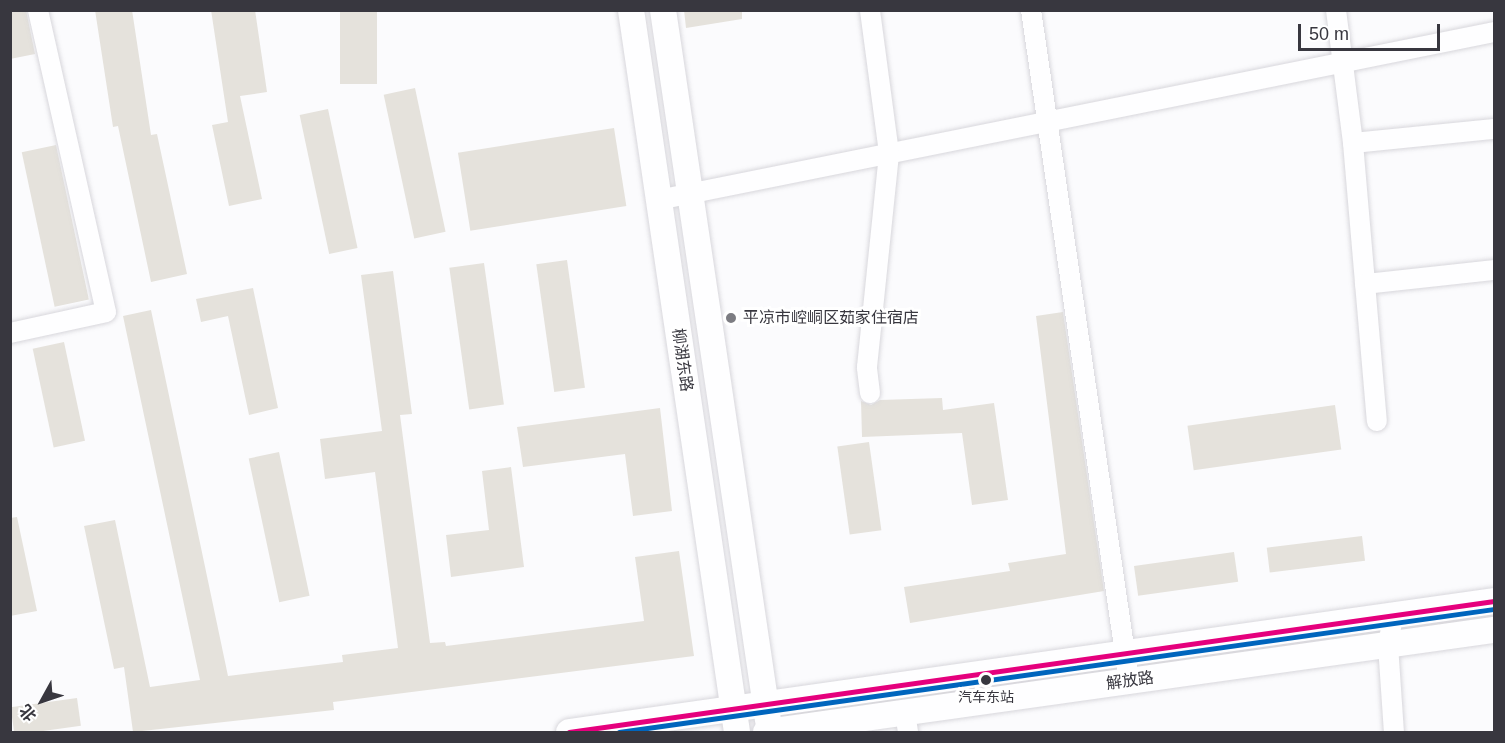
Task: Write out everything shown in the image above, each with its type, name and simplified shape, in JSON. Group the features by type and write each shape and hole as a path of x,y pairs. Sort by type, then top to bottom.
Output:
{"main road":[{"name":"柳湖东路","path":"631,10 735,721"},
{"name":"柳湖东路","path":"663,10 768,732"},
{"name":"解放路","path":"569,732 735,721 765,705 1494,601"},
{"name":"解放路","path":"768,732 907,723 1129,681 1494,630"}],"street":[{"path":"10,333 106,312 38,10"},
{"path":"870,10 889,153 867,367 870,393"},
{"path":"1031,10 1129,681"},
{"path":"1336,10 1353,143 1377,421"},
{"path":"658,200 1494,32"},
{"path":"1353,143 1494,129"},
{"path":"1365,284 1494,270"},
{"path":"1393,615 1388,645 1394,732"}],"building":[{"path":"10,10 26,10 35,54 10,59"},
{"path":"95,10 132,10 151,135 157,134 187,274 151,282 118,126 113,127"},
{"path":"211,10 255,10 267,92 240,96 262,199 229,206 212,125 228,122"},
{"path":"340,10 377,10 377,84 340,84"},
{"path":"684,10 742,10 742,19 686,28"},
{"path":"415,88 446,232 414,238 384,95"},
{"path":"328,109 358,248 329,254 300,115"},
{"path":"614,128 626,206 470,231 458,153"},
{"path":"56,145 89,300 55,307 22,152"},
{"path":"567,260 585,388 554,392 536,264"},
{"path":"484,263 504,405 469,409 449,268"},
{"path":"393,271 412,414 400,415 430,643 445,642 446,646 644,621 635,557 679,551 694,656 333,702 334,710 133,732 124,667 114,669 84,526 115,520 150,687 200,680 123,316 151,310 228,676 343,662 342,655 398,648 375,472 325,479 320,439 382,431 361,275"},
{"path":"253,288 278,408 249,415 228,316 201,322 196,299"},
{"path":"1063,312 1104,591 910,623 904,587 1010,571 1008,563 1066,554 1036,316"},
{"path":"64,342 85,441 54,447 33,349"},
{"path":"942,398 943,410 994,403 1008,500 972,505 962,433 862,437 861,401 871,405 880,400"},
{"path":"1335,405 1341,450 1194,470 1187,426"},
{"path":"660,408 672,511 633,516 625,454 523,467 517,427"},
{"path":"869,442 881,530 850,535 837,446"},
{"path":"279,452 310,596 279,602 249,458"},
{"path":"511,467 524,567 451,577 446,535 489,530 482,471"},
{"path":"17,517 37,611 10,616 10,518"},
{"path":"1362,536 1365,561 1270,573 1267,548"},
{"path":"1234,552 1238,582 1138,596 1134,566"},
{"path":"77,698 81,726 36,732 14,732 11,707"}],"transit line":[{"path":"569,732 1494,601"},
{"path":"619,732 1494,609"}],"place":[{"name":"平凉市崆峒区茹家住宿店","path":"731,318"},
{"name":"汽车东站","path":"986,680"}]}
